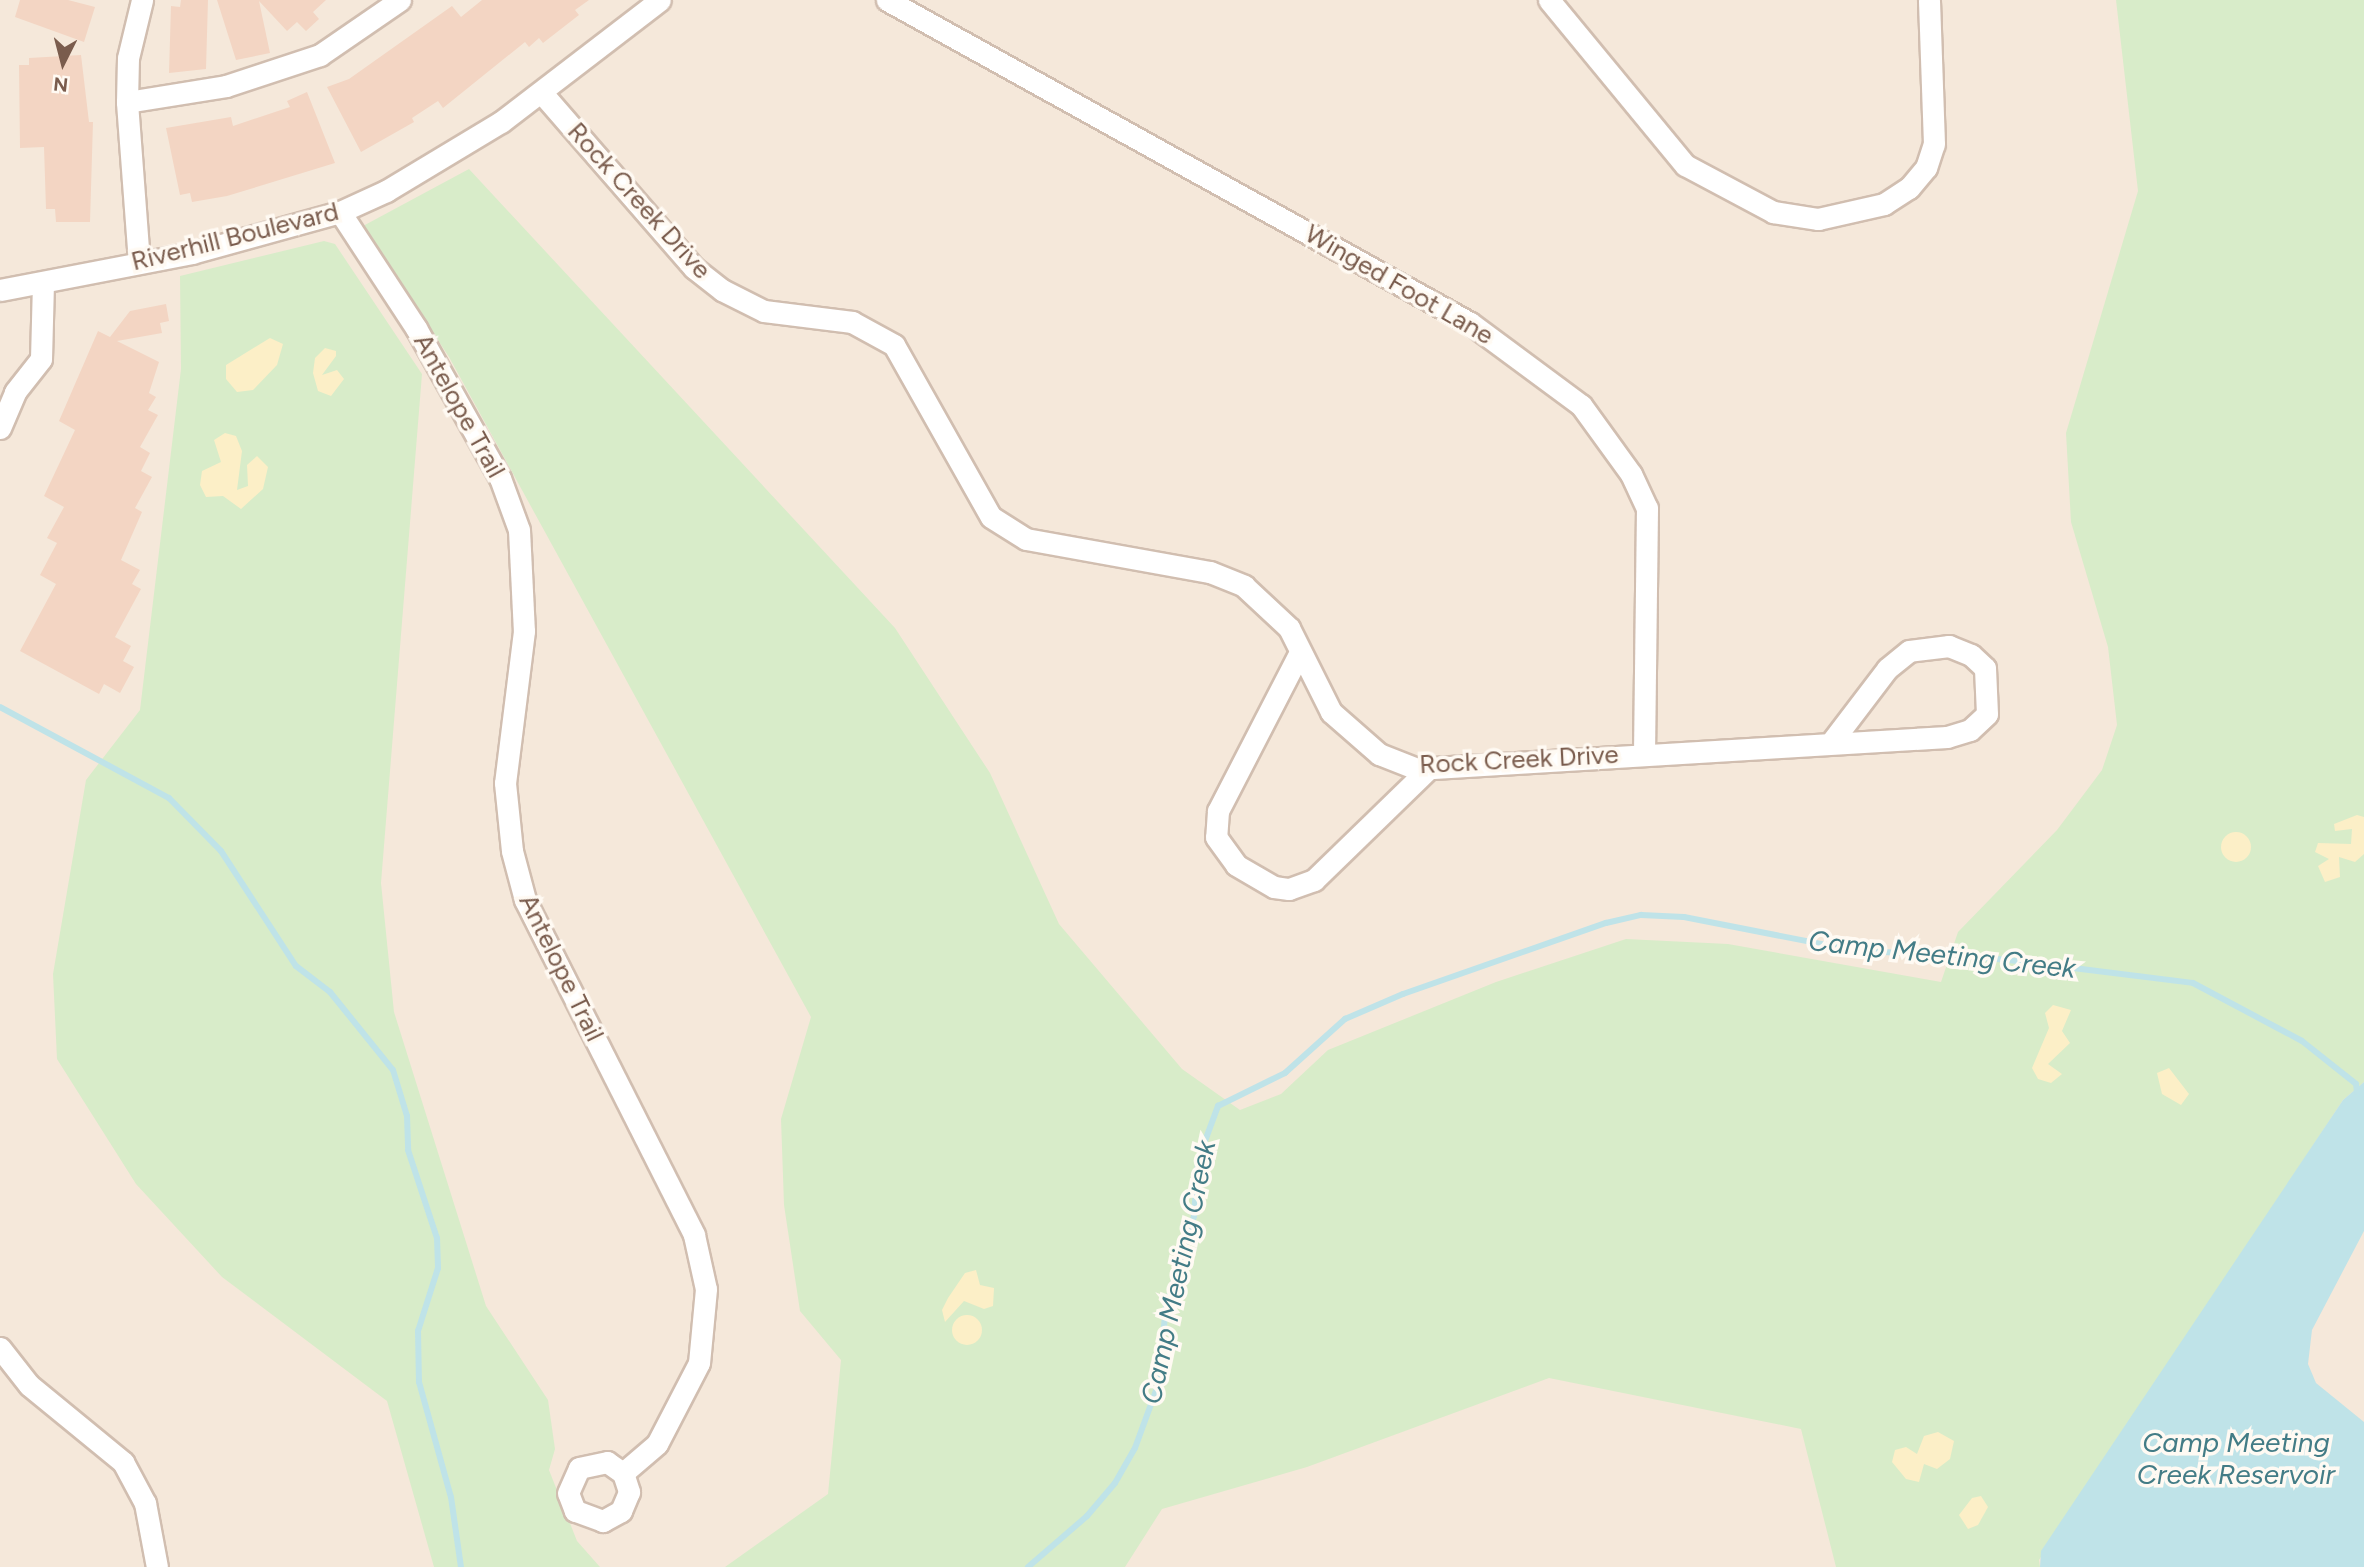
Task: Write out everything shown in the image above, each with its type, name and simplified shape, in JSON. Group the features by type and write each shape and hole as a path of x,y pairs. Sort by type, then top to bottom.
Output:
{"street":[{"path":"139,262 127,103 128,58 142,0"},
{"path":"127,103 226,86 309,59 360,32 400,0"},
{"name":"Winged Foot Lane","path":"887,0 1470,323 1581,405 1631,474 1647,508 1644,753"},
{"path":"1549,0 1685,165 1773,212 1818,219 1884,204 1909,188 1926,168 1934,144 1929,0"},
{"name":"Riverhill Boulevard","path":"0,290 43,284 192,253 340,212 444,159 541,92 650,3"},
{"name":"Rock Creek Drive","path":"541,92 694,268 722,290 764,311 852,321 894,345 915,374 977,498 1008,529 1026,538 1210,572 1233,581 1265,601 1289,628 1299,654 1345,729 1397,764 1429,768 1833,740 1930,739 1970,730 1987,714 1990,702 1985,668 1971,654 1949,646 1909,651 1887,669 1833,740"},
{"name":"Antelope Trail","path":"340,212 416,328 500,478 519,530 524,631 505,783 512,850 525,900 694,1236 705,1289 699,1363 657,1444 623,1473"},
{"path":"0,428 15,392 41,359 43,284"},
{"path":"1299,654 1218,811 1216,837 1236,865 1274,887 1289,889 1314,880 1429,768"},
{"path":"0,1348 29,1385 124,1462 145,1503 157,1567"}],"shaded area":[{"path":"0,0 2364,0 2364,1567 0,1567"}],"green space":[{"path":"2116,0 2364,0 2364,1082 2343,1100 2039,1560 2040,1567 1836,1567 1801,1429 1549,1378 1307,1467 1162,1509 1125,1567 725,1567 828,1494 841,1360 800,1311 784,1205 781,1119 811,1017 449,357 363,226 469,169 895,628 990,773 1059,924 1182,1069 1240,1110 1281,1094 1328,1050 1496,982 1626,939 1728,944 1941,982 1958,932 2057,830 2102,770 2117,725 2108,647 2071,522 2066,433 2138,191"},
{"path":"324,241 335,244 422,374 381,883 394,1012 486,1306 548,1400 555,1449 549,1470 577,1541 600,1567 434,1567 387,1401 222,1277 136,1184 57,1059 53,974 86,780 140,710 181,369 180,276"}],"sand":[{"path":"270,338 283,344 277,365 253,390 237,392 226,379 226,365"},
{"path":"325,348 336,351 336,356 322,375 337,370 344,379 331,396 318,391 313,373 315,358"},
{"path":"225,433 236,436 242,451 237,490 248,486 247,465 257,456 268,467 263,489 241,509 223,496 206,497 200,485 202,471 221,462 214,440"},
{"path":"2357,815 2364,817 2364,854 2355,862 2339,857 2340,877 2325,882 2318,866 2329,859 2315,852 2318,843 2351,844 2352,829 2335,831 2334,824"},
{"path":"2236,832 2247,836 2251,847 2247,858 2236,862 2225,858 2221,847 2225,836"},
{"path":"2053,1005 2071,1010 2062,1031 2070,1043 2048,1064 2062,1074 2051,1083 2038,1079 2032,1068 2049,1028 2045,1013"},
{"path":"2169,1068 2189,1094 2181,1105 2162,1094 2157,1073"},
{"path":"976,1270 980,1285 994,1288 993,1306 984,1309 964,1301 945,1322 942,1310 948,1298 965,1273"},
{"path":"967,1315 973,1316 981,1324 981,1336 973,1344 967,1345 961,1344 953,1336 952,1330 953,1324 961,1316"},
{"path":"1938,1432 1954,1441 1950,1459 1937,1469 1924,1464 1919,1482 1906,1479 1892,1462 1895,1450 1906,1447 1917,1454 1924,1436"},
{"path":"1981,1496 1988,1507 1978,1525 1968,1529 1959,1515 1972,1498"}],"water":[{"name":"Camp Meeting Creek Reservoir","path":"2364,1082 2364,1231 2312,1330 2308,1364 2316,1383 2364,1422 2364,1567 2040,1567 2041,1551 2343,1100"}],"building":[{"path":"20,0 68,0 95,7 84,42 15,17"},
{"path":"181,0 208,0 206,69 169,73 171,6 180,7"},
{"path":"217,0 326,0 313,12 319,19 306,31 297,22 287,31 259,1 270,53 236,60"},
{"path":"482,0 589,0 575,10 579,15 543,43 539,38 529,47 525,42 443,108 438,101 412,118 414,122 361,152 327,87 349,79 452,6 461,17"},
{"path":"81,55 89,122 93,122 90,222 56,222 55,209 46,209 44,147 20,148 19,65 29,65 29,58"},
{"path":"307,92 335,163 227,196 192,202 190,193 180,195 166,128 231,117 233,126 290,107 287,101"},
{"path":"166,304 169,321 160,323 162,333 117,341 159,362 149,393 156,397 148,410 158,415 140,447 150,453 141,471 152,477 135,508 142,512 121,560 140,570 132,584 141,589 115,637 131,646 123,661 134,667 120,693 104,684 99,694 20,651 56,584 40,575 57,543 47,538 64,507 44,496 75,430 59,421 98,331 110,337 130,311"}],"waterway":[{"name":"Camp Meeting Creek","path":"0,707 169,798 221,851 296,966 330,992 393,1070 407,1116 408,1150 437,1238 438,1268 418,1331 419,1382 451,1497 461,1567"},
{"path":"1028,1567 1087,1516 1115,1483 1135,1448 1158,1385 1166,1306 1194,1216 1198,1160 1218,1106 1285,1073 1345,1019 1403,994 1606,923 1641,915 1684,917 1852,950 2009,960 2193,983 2302,1041 2356,1084 2357,1092"}]}
